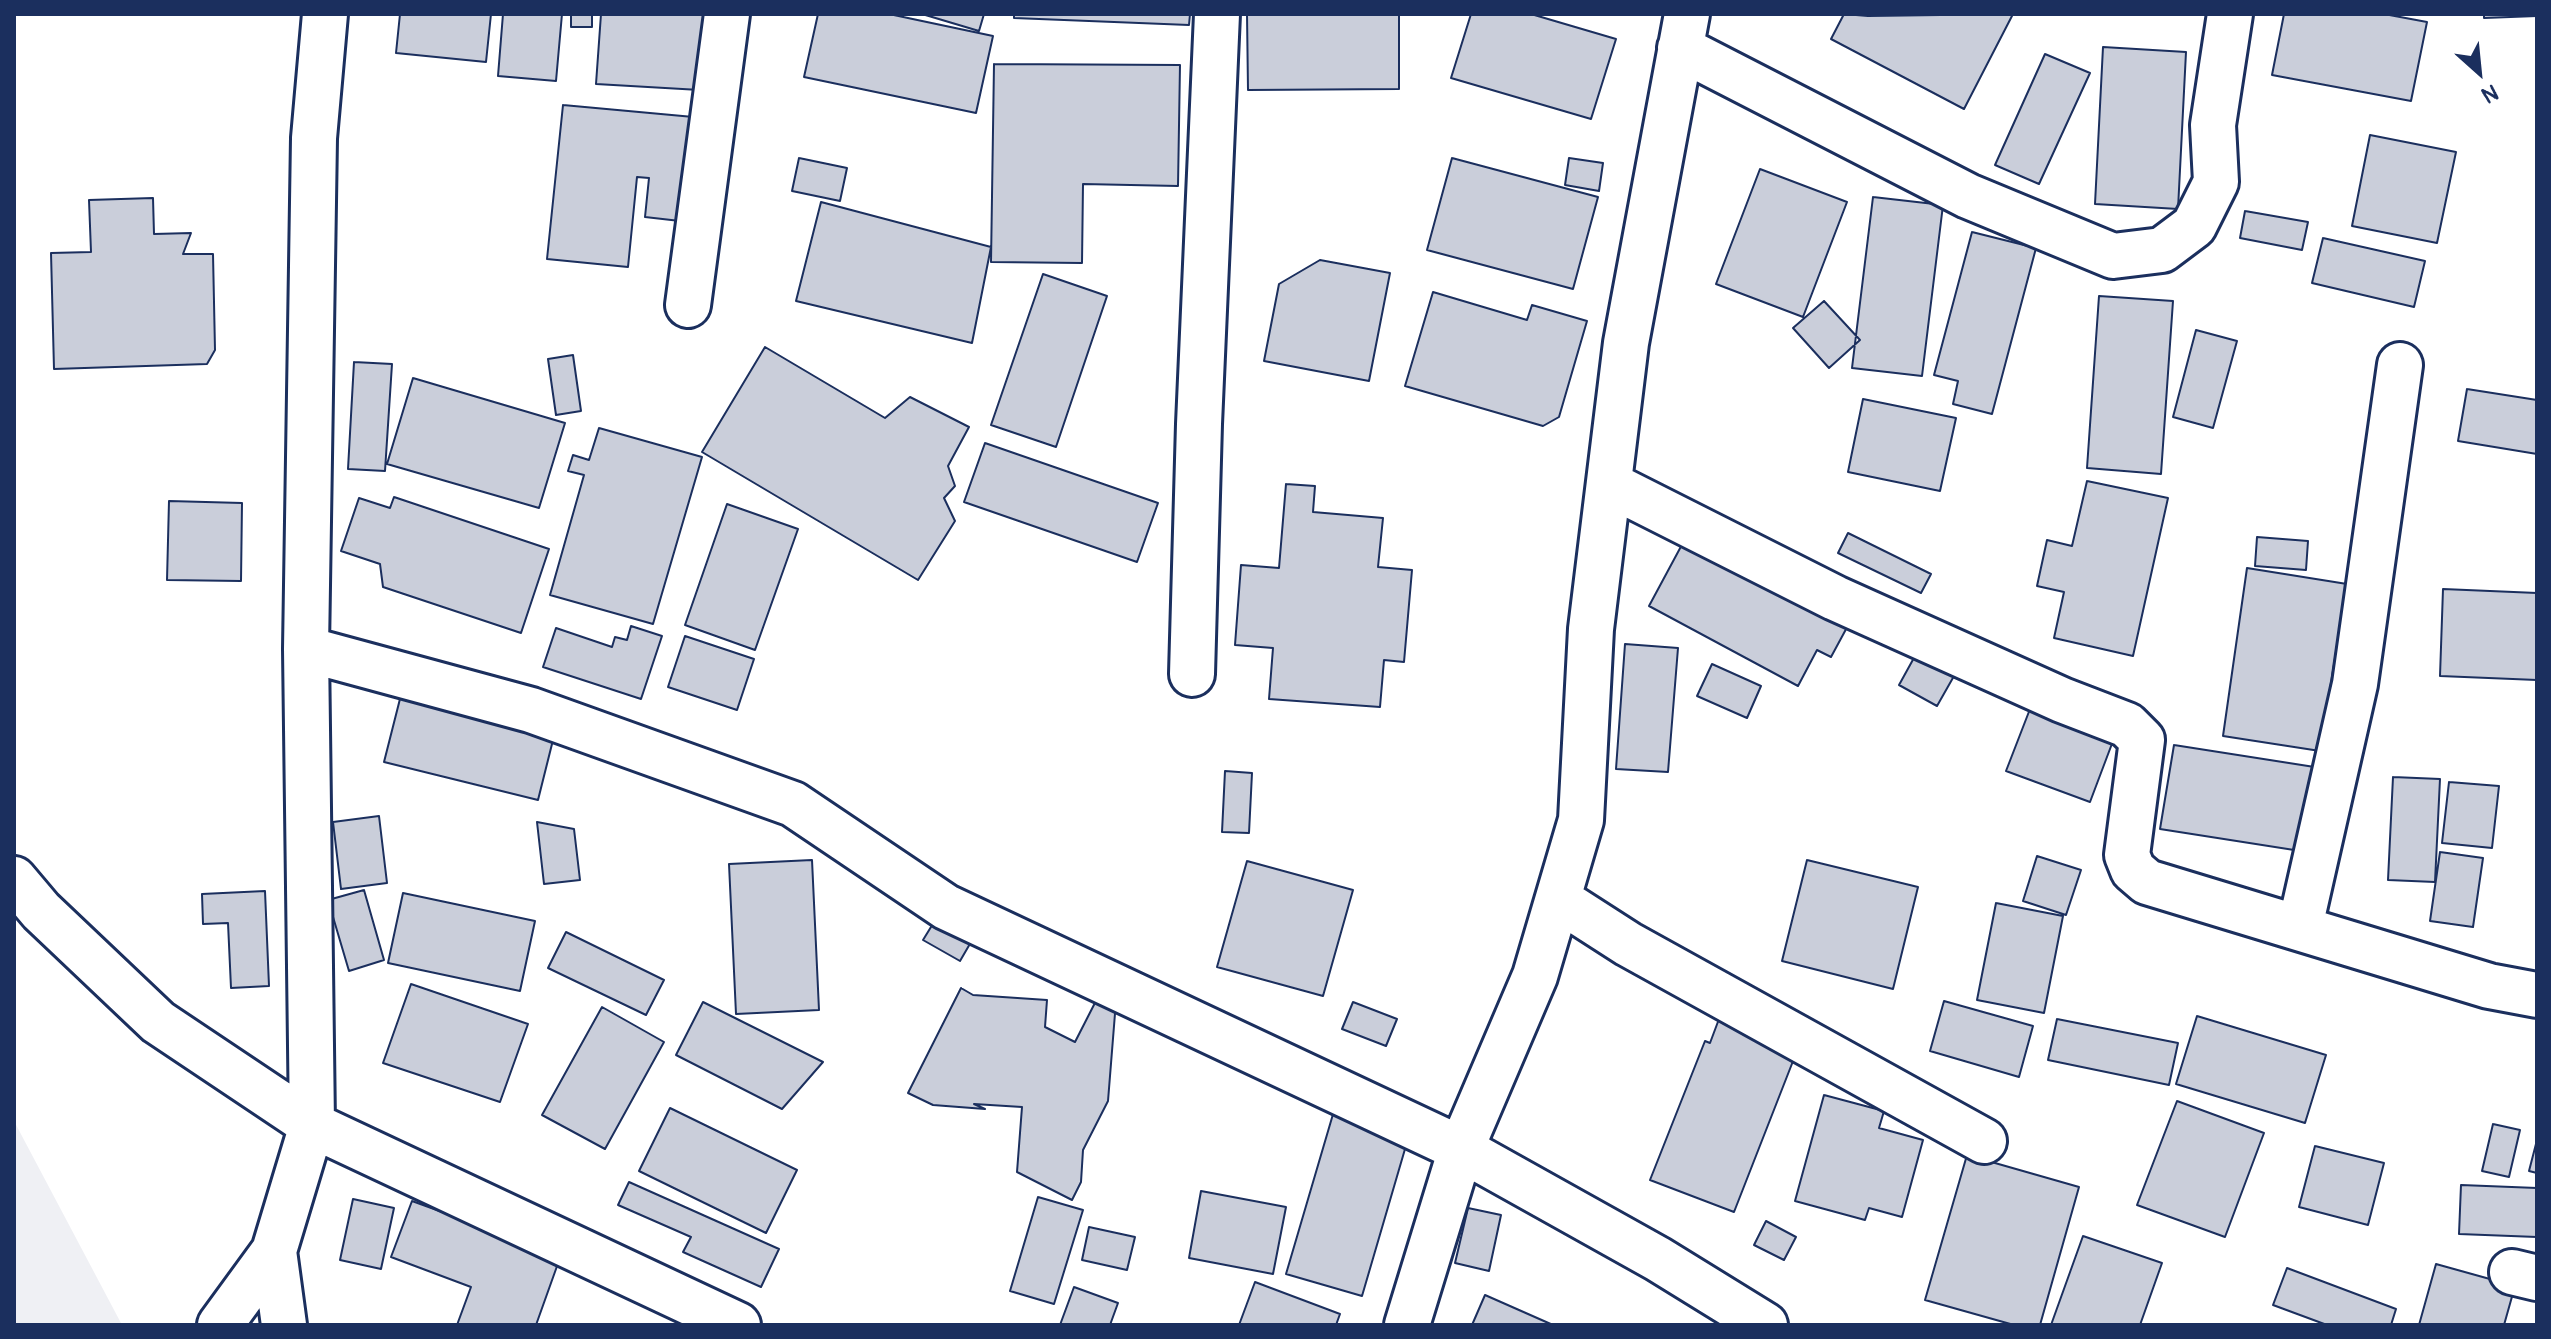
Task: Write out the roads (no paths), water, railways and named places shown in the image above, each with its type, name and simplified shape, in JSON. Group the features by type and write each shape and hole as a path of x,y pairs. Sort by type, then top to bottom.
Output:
{"street":[{"path":"220,1325 274,1251 312,1125 306,649 314,138 325,14"},
{"path":"688,305 727,14"},
{"path":"1192,674 1199,424 1217,14"},
{"path":"1407,1325 1461,1149 1535,976 1581,820 1591,629 1626,343 1683,31 1968,196 2113,256 2162,250 2194,226 2216,182 2213,125 2230,14"},
{"path":"2300,927 2355,684 2400,365"},
{"path":"1609,484 1835,598 2062,700 2127,725 2142,740 2127,855 2133,870 2147,882 2489,986 2537,995"},
{"path":"306,649 531,710 793,804 946,907 1461,1149 1658,1259 1765,1325"},
{"path":"14,879 41,911 158,1022 312,1125 738,1325"},
{"path":"1558,899 1628,944 1984,1141"},
{"path":"274,1251 284,1325"}]}
